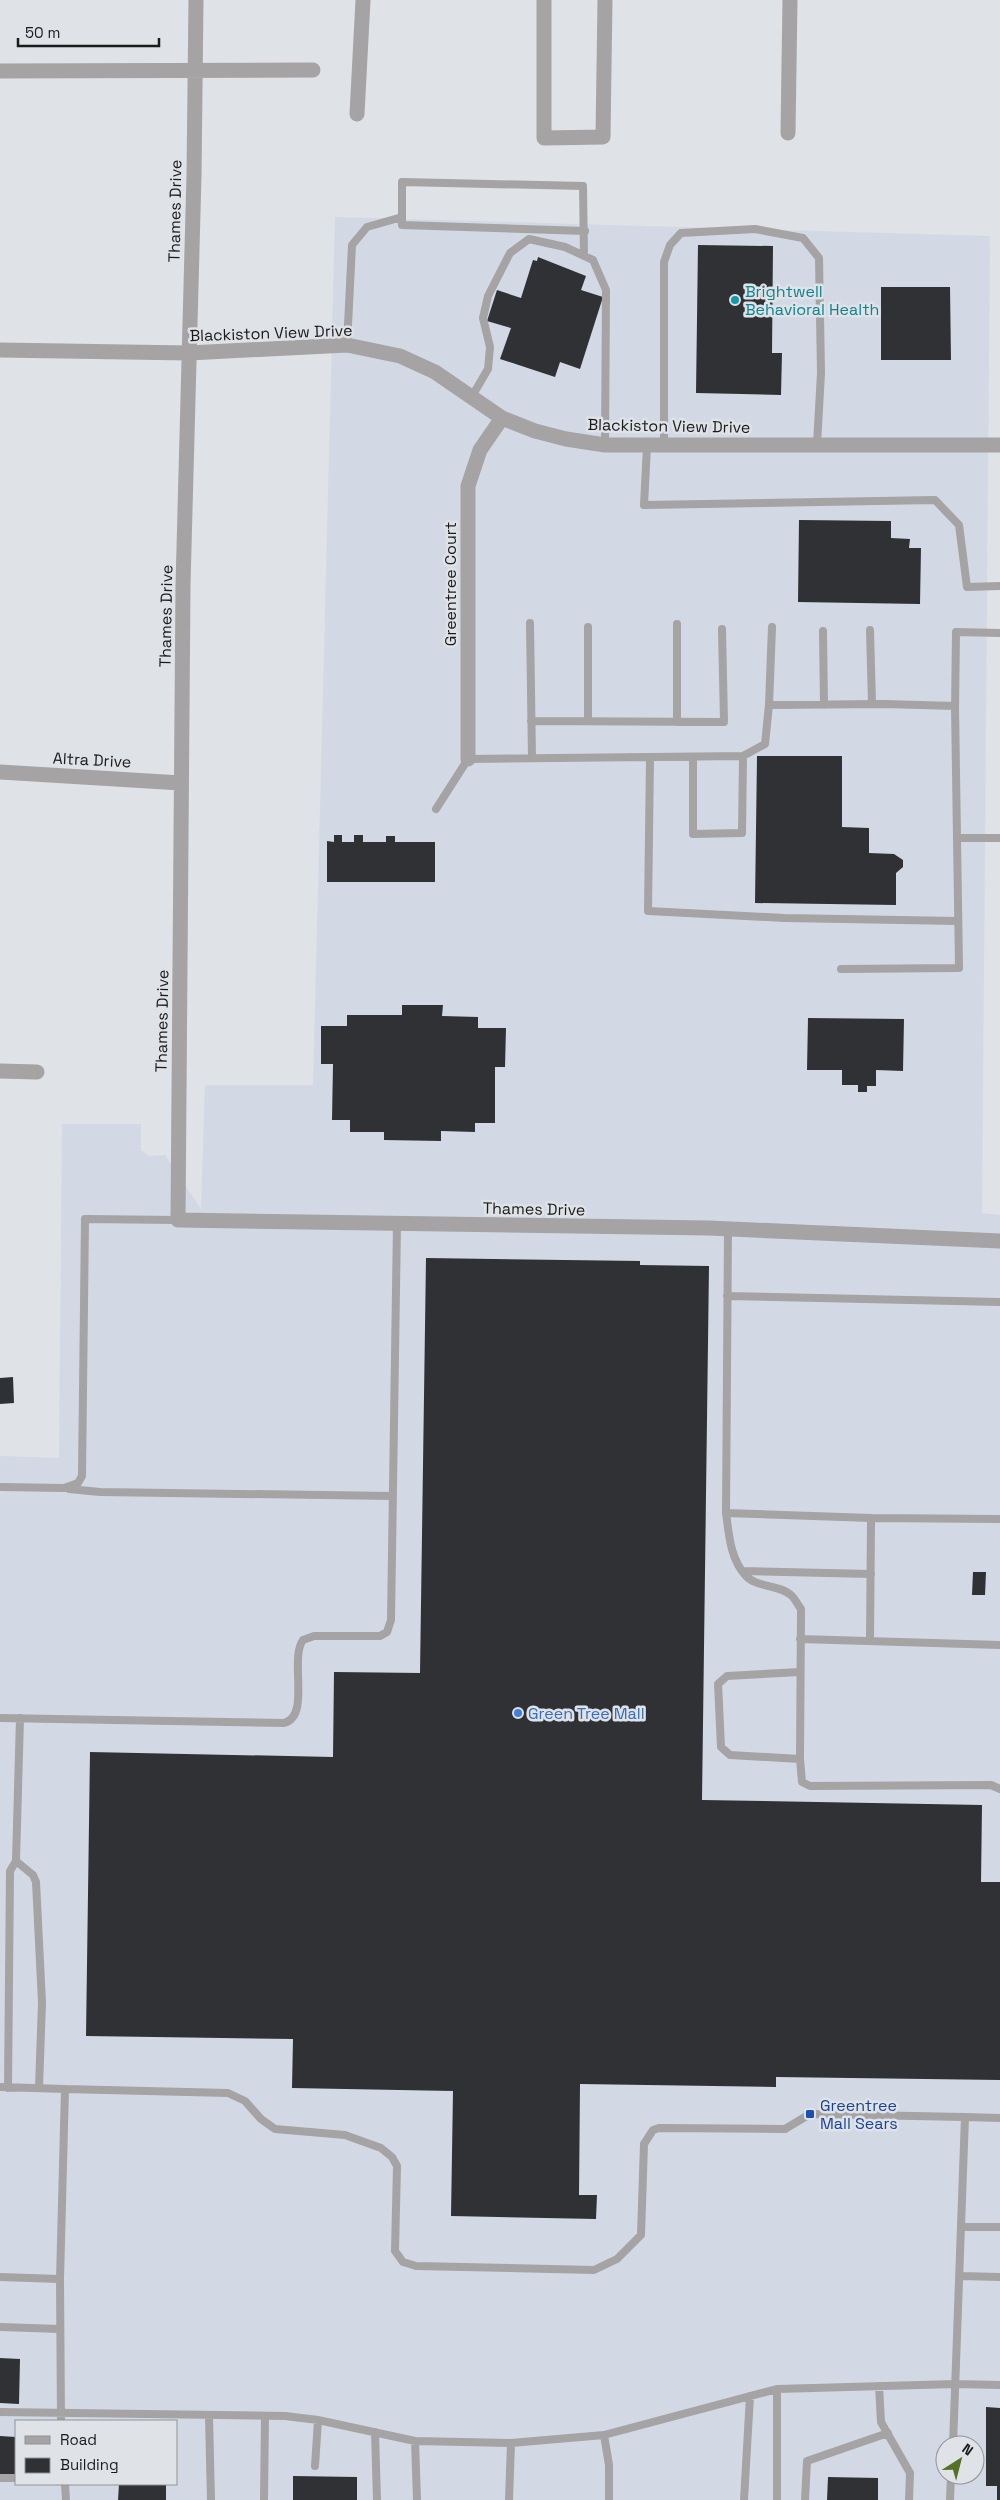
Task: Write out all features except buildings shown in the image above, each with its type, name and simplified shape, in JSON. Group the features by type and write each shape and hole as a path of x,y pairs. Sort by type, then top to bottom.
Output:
{"street":[{"name":"Thames Drive","path":"196,0 190,353 183,585 178,1220 728,1229 1000,1241"},
{"path":"357,114 363,0"},
{"path":"544,0 544,138 603,137 605,0"},
{"path":"788,133 790,0"},
{"path":"0,71 313,70"},
{"name":"Blackiston View Drive","path":"0,350 190,353 347,346 400,356 435,372 502,418 535,432 566,440 605,445 1000,445"},
{"name":"Greentree Court","path":"468,759 468,486 480,450 502,418"},
{"name":"Altra Drive","path":"0,772 182,783"},
{"path":"0,1071 37,1072"}],"lane":[{"path":"584,255 585,230 584,186 402,182 402,225 585,230"},
{"path":"347,346 352,245 367,227 402,216"},
{"path":"664,445 664,262 670,245 681,233 754,228 803,238 819,258 821,373 817,444"},
{"path":"471,398 488,369 490,347 483,318 488,296 510,253 529,239 565,247 594,260 606,290 605,445"},
{"path":"647,446 644,505 935,500 959,525 967,587 1000,586"},
{"path":"530,623 532,758"},
{"path":"677,624 677,722"},
{"path":"588,627 588,721"},
{"path":"436,809 468,759 743,756 765,744 769,705 772,627"},
{"path":"531,721 724,722 722,629"},
{"path":"823,630 824,705"},
{"path":"870,630 872,704"},
{"path":"841,969 959,968 955,711 956,632 1000,633"},
{"path":"769,705 872,704 955,706 955,711"},
{"path":"693,758 693,834 742,833 743,756"},
{"path":"650,758 648,911 785,918 958,921"},
{"path":"957,838 1000,838"},
{"path":"64,1488 78,1483 82,1476 85,1219 178,1220"},
{"path":"0,1718 289,1722 298,1708 298,1653 303,1640 314,1636 384,1636 390,1625 396,1224"},
{"path":"728,1229 726,1513 733,1555 746,1576 758,1583 776,1587 791,1595 801,1609 800,1759 802,1782 810,1786 991,1784 1000,1789"},
{"path":"727,1296 1000,1302"},
{"path":"0,1487 64,1488 100,1492 393,1496"},
{"path":"726,1513 1000,1520"},
{"path":"870,1640 871,1518"},
{"path":"743,1571 870,1574"},
{"path":"800,1639 1000,1645"},
{"path":"800,1672 727,1676 718,1684 721,1747 730,1755 800,1759"},
{"path":"20,1718 16,1861 10,1871 4,2088 228,2093 245,2101 261,2119 275,2129 333,2132 381,2148 392,2157 397,2166 395,2251 403,2262 410,2265 443,2268 594,2270 617,2260 642,2235 644,2144 653,2130 659,2128 785,2129 810,2114 1000,2118"},
{"path":"16,1861 33,1875 36,1882 42,2002 39,2088"},
{"path":"61,2417 60,2280 65,2089"},
{"path":"953,2435 965,2117"},
{"path":"962,2228 1000,2227"},
{"path":"960,2276 1000,2277"},
{"path":"0,2278 60,2280"},
{"path":"0,2327 60,2330"},
{"path":"0,2412 61,2417 265,2416 318,2420 415,2441 511,2443 604,2435 777,2389 956,2384 1000,2385"},
{"path":"879,2386 882,2422 910,2473 909,2500"},
{"path":"777,2389 777,2500"},
{"path":"744,2500 750,2396"},
{"path":"209,2416 211,2500"},
{"path":"264,2500 265,2416"},
{"path":"315,2466 318,2420"},
{"path":"376,2432 377,2500"},
{"path":"805,2500 807,2462 888,2433"},
{"path":"604,2435 609,2465 609,2500"},
{"path":"415,2441 417,2500"},
{"path":"510,2500 511,2443"},
{"path":"0,2478 15,2478"},
{"path":"65,2485 66,2500"},
{"path":"950,2500 951,2485"}],"shaded area":[{"path":"335,217 990,236 982,1213 1000,1215 1000,2500 0,2500 0,1456 59,1458 62,1124 141,1124 141,1150 149,1156 165,1155 201,1209 205,1085 313,1085"}],"place":[{"name":"Brightwell Behavioral Health","path":"735,300"},
{"name":"Green Tree Mall","path":"518,1713"},
{"name":"Greentree Mall Sears","path":"810,2114"}]}
